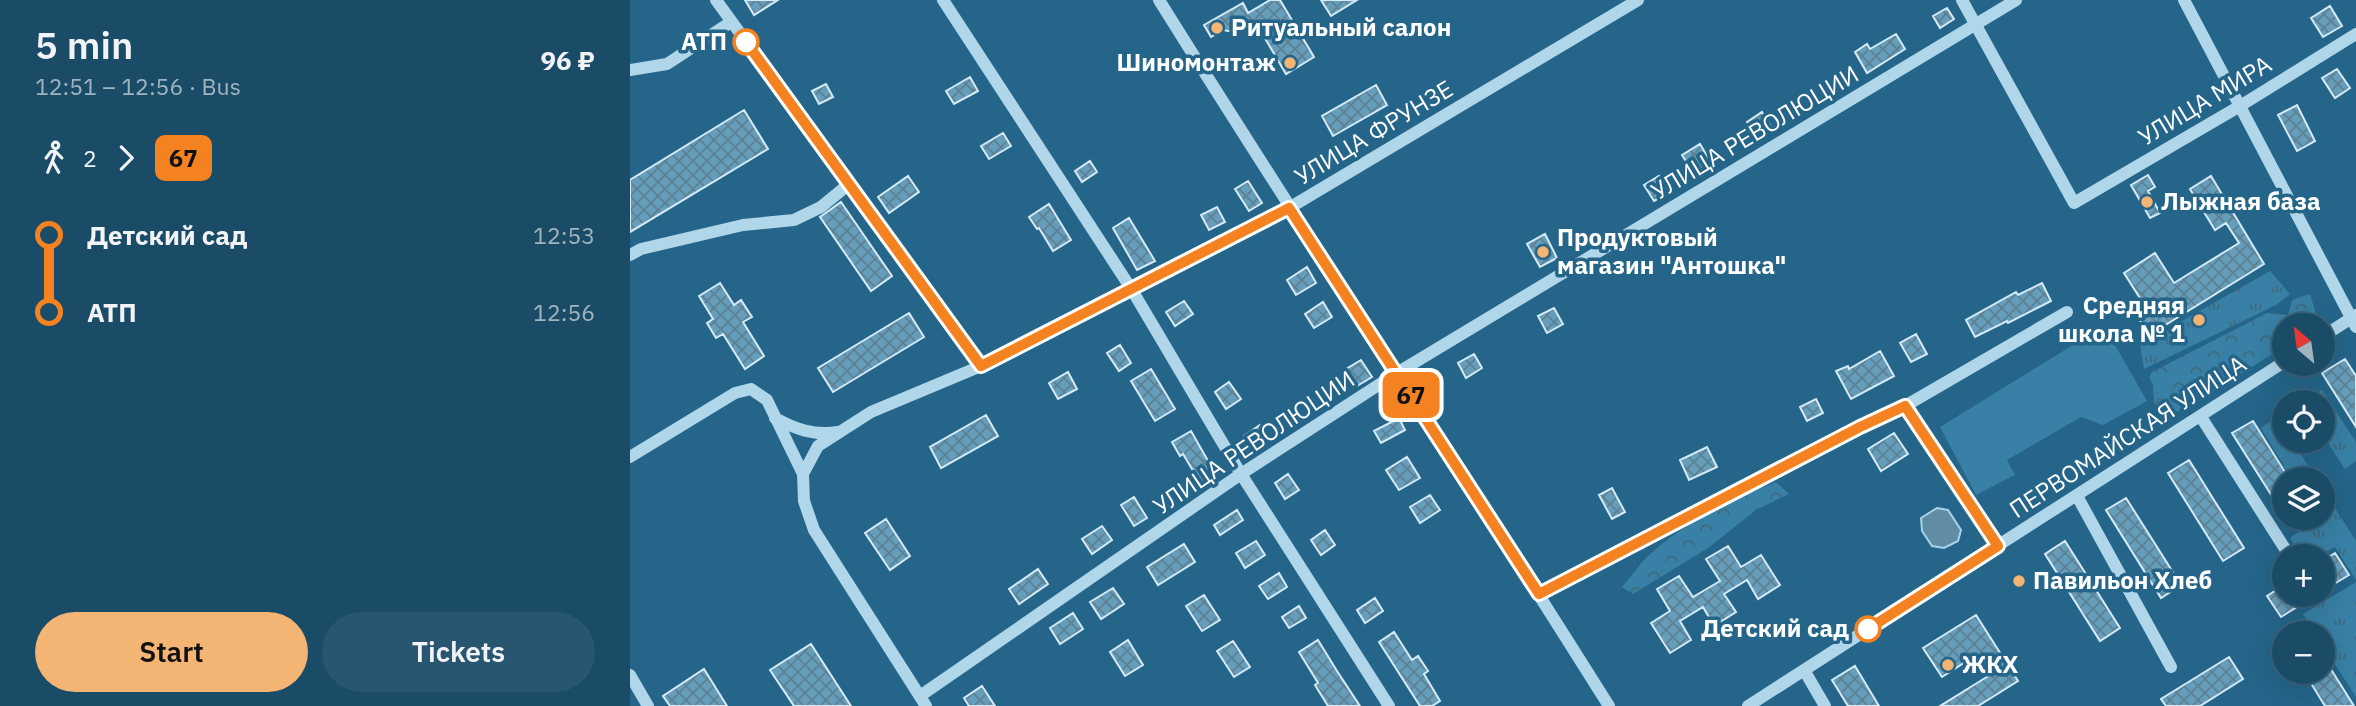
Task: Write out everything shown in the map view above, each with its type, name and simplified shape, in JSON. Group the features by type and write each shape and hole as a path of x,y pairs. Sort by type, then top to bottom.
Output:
{"street":[{"path":"716,0 981,366"},
{"path":"943,0 1132,290 1241,474 1388,706"},
{"path":"1159,0 1289,208 1609,706"},
{"name":"УЛИЦА ФРУНЗЕ","path":"803,474 818,446 871,412 981,366 1289,208 1637,0"},
{"path":"1962,0 1976,25"},
{"name":"УЛИЦА РЕВОЛЮЦИИ","path":"923,701 1241,474 1397,373 2016,0"},
{"path":"2184,0 2354,320 2335,330"},
{"path":"630,70 667,64 731,22"},
{"name":"УЛИЦА МИРА","path":"1976,25 2074,203 2356,34"},
{"path":"630,255 743,225 794,220 821,207 849,184"},
{"path":"1539,594 1905,406 2067,312"},
{"name":"ПЕРВОМАЙСКАЯ УЛИЦА","path":"1748,706 2272,370"},
{"path":"630,457 735,393 751,389 766,400 803,474 804,501 814,530 923,701"},
{"path":"1905,406 1998,546"},
{"path":"2201,416 2282,544"},
{"path":"775,418 804,431 827,434 840,432"},
{"path":"2077,496 2171,667"},
{"path":"1804,670 1825,706"},
{"path":"630,675 648,706"}],"green space":[{"path":"2270,271 2290,294 2276,305 2144,369 2140,345"},
{"path":"2310,294 2316,313 2289,313 2292,300"},
{"path":"2267,313 2272,313 2272,354 2181,410 2163,415 2154,402 2153,385 2149,377 2152,372"},
{"path":"2104,326 2147,401 2103,425 2081,417 2007,460 2015,475 1976,495 1940,427"},
{"path":"2335,410 2356,442 2356,461 2345,469 2334,453"},
{"path":"2272,420 2272,446 2261,428"},
{"path":"2276,453 2300,453 2309,467 2285,467"},
{"path":"1776,482 1789,494 1756,510 1708,548 1633,594 1622,587 1647,557 1675,534 1742,496"},
{"path":"2335,508 2356,541 2356,580 2335,544 2294,544 2290,538 2302,530 2335,530"},
{"path":"2356,582 2356,697 2335,664 2335,621 2307,621 2303,614 2315,607 2335,607 2335,595"}],"shaded area":[{"path":"1937,508 1948,510 1961,530 1958,541 1944,548 1932,546 1922,531 1921,518"}],"building":[{"path":"745,0 778,0 754,15"},
{"path":"1270,0 1280,0 1314,57 1286,74 1256,23 1239,33 1223,30 1211,37 1204,25 1243,3 1248,13"},
{"path":"1321,0 1357,0 1331,16"},
{"path":"2330,6 2342,26 2323,37 2311,18"},
{"path":"1947,8 1954,19 1940,28 1933,16"},
{"path":"1896,34 1905,49 1867,73 1855,52 1867,44 1870,49"},
{"path":"2337,69 2350,88 2335,98 2322,78"},
{"path":"970,77 978,91 954,104 946,91"},
{"path":"826,84 833,97 819,104 812,91"},
{"path":"1376,85 1387,105 1333,136 1322,116"},
{"path":"2297,105 2315,141 2297,151 2278,115"},
{"path":"744,110 768,149 630,232 630,180"},
{"path":"1762,112 1772,128 1757,138 1747,122"},
{"path":"1003,133 1011,146 989,159 981,146"},
{"path":"1700,144 1713,166 1696,177 1682,155"},
{"path":"1090,161 1097,172 1082,182 1075,171"},
{"name":"Лыжная база","path":"2148,175 2155,187 2148,191 2160,213 2150,218 2131,185"},
{"path":"908,176 919,192 889,213 878,197"},
{"path":"1659,176 1669,193 1654,201 1644,185"},
{"path":"2211,176 2264,264 2149,335 2133,309 2143,303 2124,273 2155,253 2174,283 2239,243 2226,223 2215,230 2190,189"},
{"path":"1248,181 1262,203 1249,211 1235,189"},
{"path":"841,202 892,276 871,291 820,217"},
{"path":"1049,204 1071,240 1053,251 1029,217"},
{"path":"1217,207 1225,222 1209,230 1201,215"},
{"path":"1129,218 1155,261 1137,270 1113,228"},
{"path":"1545,234 1557,258 1540,267 1527,244"},
{"path":"1307,267 1316,283 1296,295 1287,280"},
{"path":"720,283 734,305 741,300 752,317 743,322 764,356 745,369 723,334 716,338 707,323 713,319 699,296"},
{"path":"2042,283 2051,301 1975,337 1966,320 2016,292 2018,295"},
{"path":"1184,301 1193,314 1175,326 1166,312"},
{"path":"1323,302 1332,317 1314,328 1305,314"},
{"path":"1554,308 1563,324 1547,333 1538,316"},
{"path":"909,313 924,337 833,392 818,368"},
{"path":"1916,334 1927,354 1911,362 1900,343"},
{"path":"1120,345 1131,363 1119,371 1107,353"},
{"path":"1880,351 1894,376 1851,399 1836,371 1848,366 1849,369"},
{"path":"1474,354 1482,368 1466,378 1458,363"},
{"path":"2345,359 2356,376 2356,427 2324,376 2335,376 2335,365"},
{"path":"1361,360 1372,377 1357,386 1346,369"},
{"path":"1151,369 1175,409 1155,421 1131,381"},
{"path":"1068,372 1077,389 1058,399 1049,383"},
{"path":"1229,382 1241,399 1226,409 1215,392"},
{"path":"1816,399 1823,413 1807,421 1800,407"},
{"path":"986,415 998,436 941,468 930,447"},
{"path":"1399,418 1405,430 1381,443 1374,431"},
{"path":"2253,421 2282,467 2272,467 2272,496 2232,433"},
{"path":"1260,425 1270,440 1254,451 1244,436"},
{"path":"1191,431 1216,475 1201,484 1183,454 1180,456 1172,442"},
{"path":"1894,433 1908,454 1881,471 1868,449"},
{"path":"1707,447 1717,467 1689,480 1680,460"},
{"path":"1407,457 1420,478 1399,490 1386,470"},
{"path":"2189,460 2244,548 2223,561 2168,473"},
{"path":"1288,474 1299,490 1285,499 1275,483"},
{"path":"1612,488 1625,512 1612,519 1599,495"},
{"path":"1430,495 1440,510 1420,523 1410,507"},
{"path":"1134,497 1147,518 1134,526 1121,505"},
{"path":"2126,498 2181,585 2161,598 2106,510"},
{"path":"1237,510 1243,520 1220,535 1214,525"},
{"path":"886,519 910,556 890,570 865,533"},
{"path":"1102,526 1112,540 1092,554 1082,539"},
{"path":"1325,530 1335,545 1321,555 1311,540"},
{"path":"1256,541 1265,555 1245,568 1236,553"},
{"path":"2065,541 2120,628 2100,641 2045,554"},
{"path":"1184,544 1195,562 1158,585 1147,567"},
{"path":"1728,546 1741,567 1761,555 1780,585 1758,599 1747,580 1724,594 1736,612 1714,626 1703,607 1680,621 1691,640 1670,653 1651,623 1670,611 1657,589 1679,576 1693,597 1720,581 1706,559"},
{"path":"2335,553 2349,575 2335,583"},
{"path":"1038,569 1048,584 1019,604 1009,589"},
{"path":"1279,573 1287,587 1268,599 1259,586"},
{"path":"1113,588 1124,604 1101,619 1090,602"},
{"path":"1204,595 1220,620 1202,631 1186,606"},
{"path":"1375,598 1383,611 1365,623 1357,610"},
{"path":"1299,606 1306,618 1289,628 1282,617"},
{"path":"2274,607 2297,607 2281,617"},
{"path":"1073,613 1083,629 1060,644 1050,628"},
{"name":"ЖКХ","path":"1976,615 2018,681 1978,706 1940,706 1990,675 1978,654 1942,677 1923,648"},
{"path":"1394,632 1412,660 1418,656 1428,671 1424,674 1440,701 1432,706 1420,706 1379,642"},
{"path":"1128,640 1143,665 1125,676 1110,652"},
{"path":"1318,640 1360,706 1328,706 1299,652"},
{"path":"1233,641 1250,667 1234,677 1217,651"},
{"path":"811,644 851,706 794,706 770,670"},
{"path":"2229,657 2243,679 2200,706 2166,706 2161,699"},
{"path":"1855,666 1879,706 1848,706 1832,680"},
{"path":"704,669 727,706 670,706 663,696"},
{"path":"2335,676 2354,706 2325,706 2311,684 2335,684"},
{"path":"982,686 995,706 969,706 964,698"}],"bus line":[{"name":"67","path":"746,42 981,366 1289,208 1539,594 1905,406 1998,546 1868,629"}],"place":[{"name":"Ритуальный салон","path":"1217,28"},
{"name":"АТП","path":"746,42"},
{"name":"Шиномонтаж","path":"1290,63"},
{"name":"Лыжная база","path":"2147,202"},
{"name":"Продуктовый магазин \"Антошка\"","path":"1543,252"},
{"name":"Средняя школа № 1","path":"2199,320"},
{"name":"Павильон Хлеб","path":"2019,581"},
{"name":"Детский сад","path":"1868,629"},
{"name":"ЖКХ","path":"1948,665"}]}
